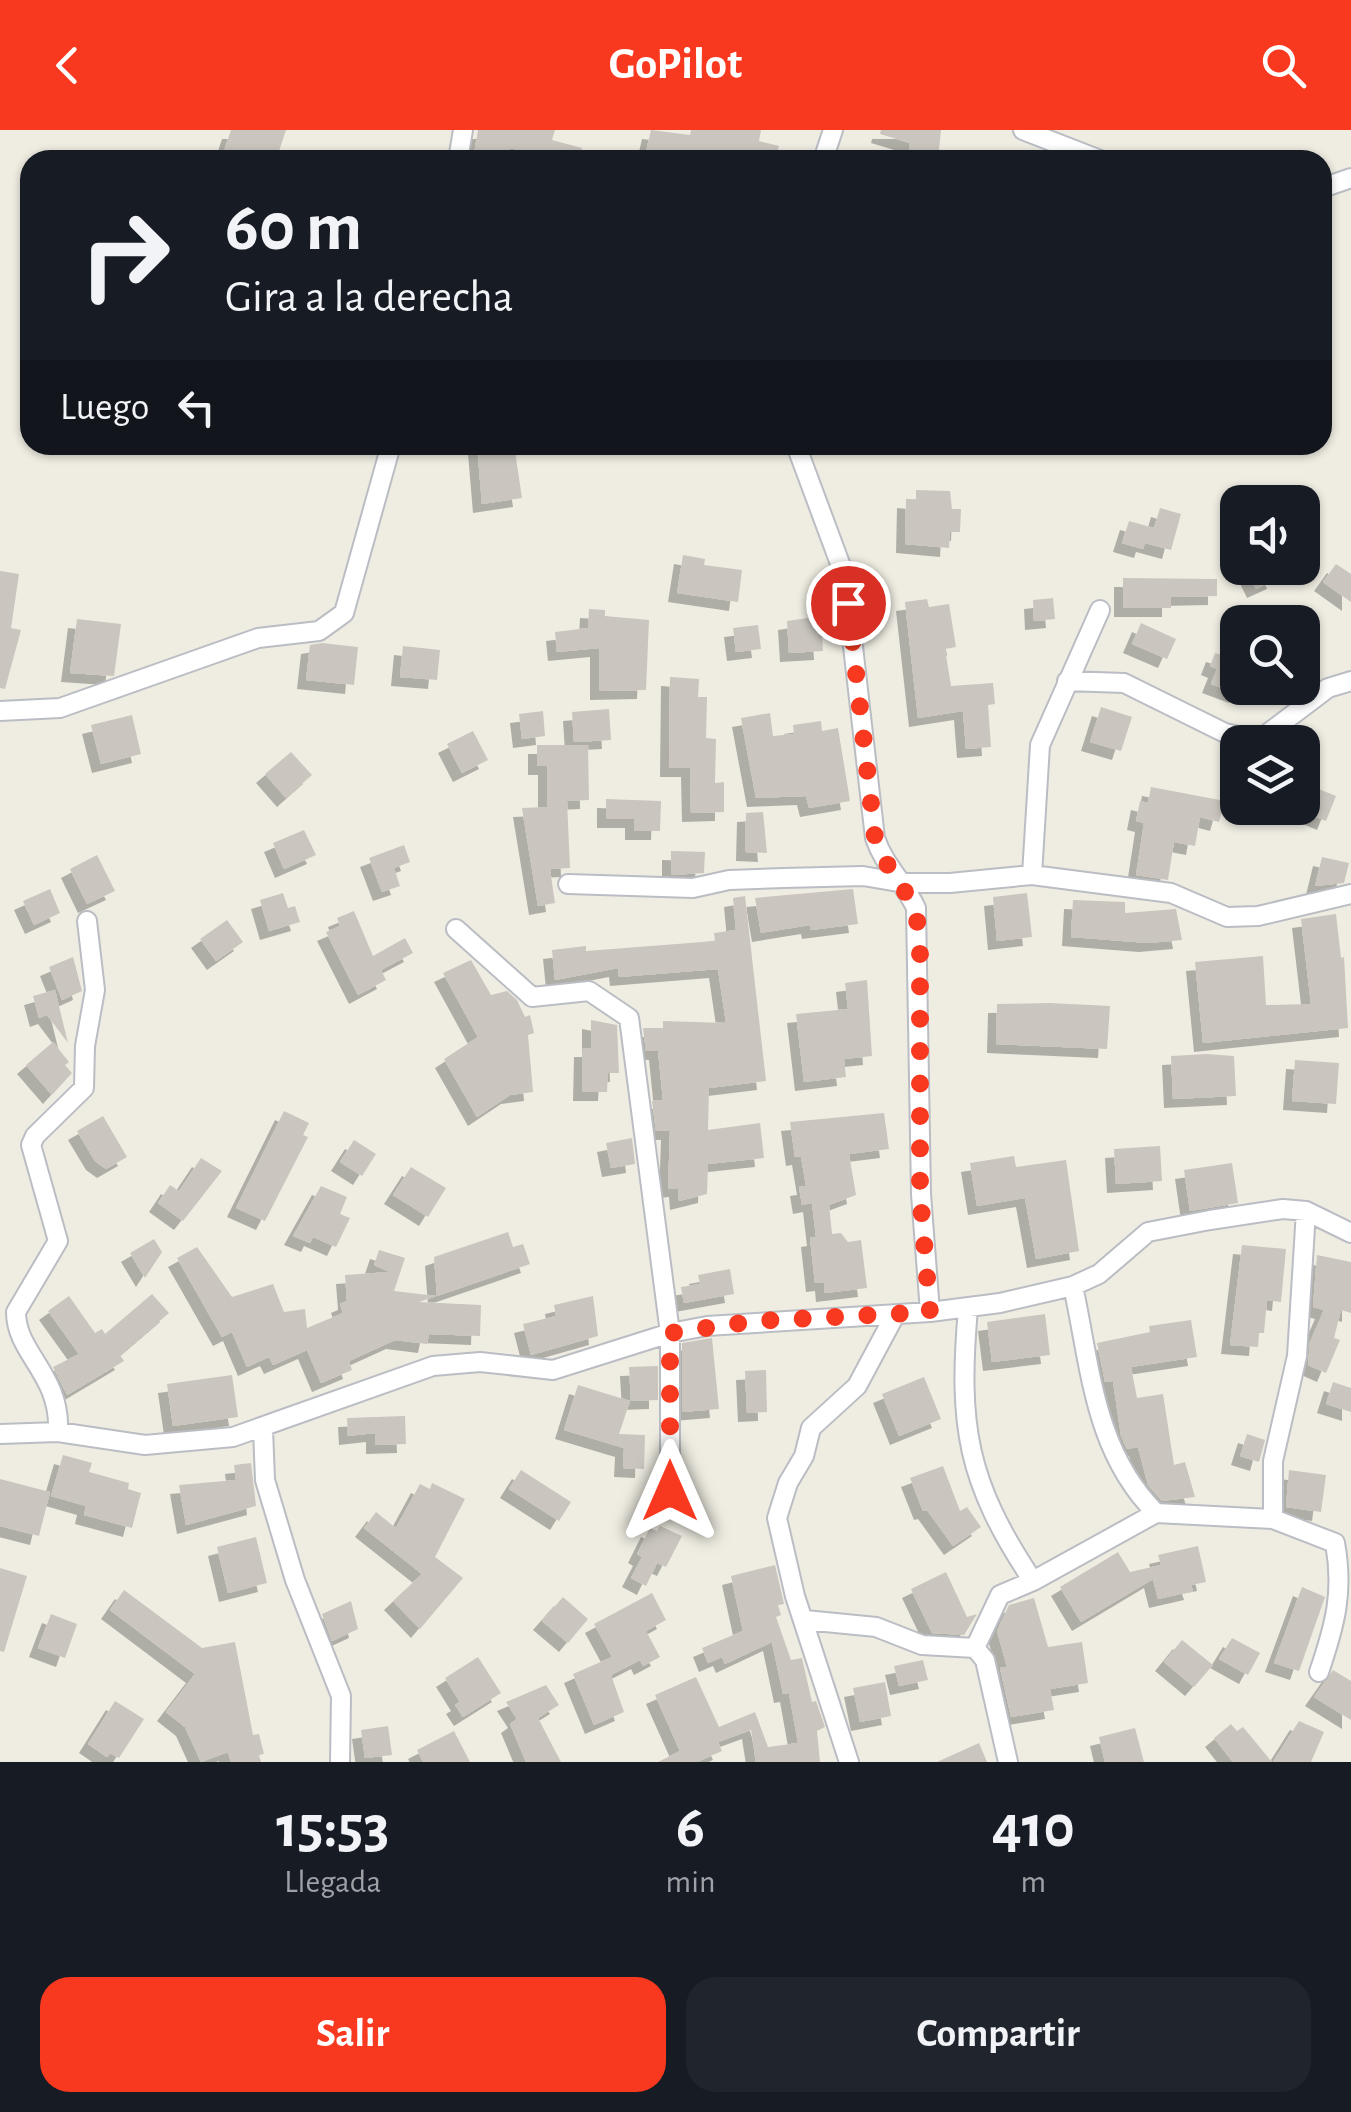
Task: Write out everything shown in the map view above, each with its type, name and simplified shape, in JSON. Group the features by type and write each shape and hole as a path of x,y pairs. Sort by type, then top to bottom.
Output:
{"street":[{"path":"1023,130 1074,150"},
{"path":"0,712 60,708 258,638 318,630 344,613 389,455"},
{"path":"800,455 845,577 875,838 883,861 904,883 916,908 920,936 920,1194 930,1312"},
{"path":"1032,875 1040,745 1100,610"},
{"path":"1066,680 1124,683 1225,733 1251,739 1267,734 1328,688 1351,681"},
{"path":"568,884 693,888 729,880 863,876 904,883 1032,875 1172,893 1228,916 1258,916 1351,894"},
{"path":"58,1432 57,1397 8,1310 58,1242 31,1146 35,1136 84,1088 95,990 87,921"},
{"path":"456,929 532,998 589,992 612,1002 628,1018 670,1333 670,1491"},
{"path":"0,1434 58,1432 146,1445 216,1440 263,1428 433,1366 480,1362 553,1370 670,1333 755,1321 968,1308 1073,1286 1112,1264 1148,1232 1283,1209 1306,1211 1351,1233"},
{"path":"1273,1519 1272,1461 1297,1356 1306,1211"},
{"path":"1073,1286 1107,1446 1132,1489 1156,1512"},
{"path":"968,1308 962,1378 965,1437 978,1478 1032,1581"},
{"path":"849,1762 806,1620 794,1596 777,1518 788,1484 804,1456 811,1428 858,1386 895,1315"},
{"path":"263,1428 265,1480 295,1580 341,1696 340,1762"},
{"path":"974,1648 1000,1596 1156,1512 1273,1519 1335,1543 1342,1580 1338,1616 1319,1672"},
{"path":"806,1620 876,1626 922,1645 974,1648 985,1660 1008,1762"}],"building":[{"path":"231,130 286,130 279,150 224,150"},
{"path":"478,130 555,130 552,140 582,148 581,150 475,150"},
{"path":"651,130 690,135 691,130 761,130 759,141 779,146 778,150 646,150"},
{"path":"881,130 941,130 939,150 909,150 910,143 880,134"},
{"path":"478,455 516,455 522,498 482,504"},
{"path":"916,490 950,491 952,509 961,509 960,532 950,532 949,548 905,544 906,499 916,500"},
{"path":"1160,508 1181,514 1171,550 1145,543 1143,549 1122,543 1129,521 1154,528"},
{"path":"683,555 705,559 704,565 742,570 738,602 677,593"},
{"path":"1336,564 1351,574 1351,602 1323,582"},
{"path":"0,571 19,574 11,628 21,630 5,689 0,688"},
{"path":"1123,578 1217,579 1217,596 1171,597 1171,608 1123,608"},
{"path":"1053,598 1055,619 1034,621 1033,600"},
{"path":"927,599 929,607 949,604 956,647 945,649 951,686 993,683 995,704 988,705 991,747 966,749 963,711 918,718 905,602"},
{"path":"589,609 605,610 605,616 649,620 646,690 599,691 599,648 557,652 555,632 588,628"},
{"path":"821,616 823,651 789,653 787,621"},
{"path":"77,619 121,624 114,676 70,673"},
{"path":"1141,623 1176,639 1167,659 1132,644"},
{"path":"758,625 761,649 736,652 733,628"},
{"path":"310,645 358,647 354,685 306,680"},
{"path":"403,646 440,650 437,680 400,677"},
{"path":"1215,653 1220,654 1220,687 1211,684 1217,669 1210,666"},
{"path":"670,677 699,679 698,697 707,697 706,738 716,739 715,783 724,782 724,812 691,813 690,768 669,768"},
{"path":"1101,707 1132,717 1121,751 1090,742"},
{"path":"609,709 611,740 574,742 572,712"},
{"path":"543,711 545,736 522,739 519,714"},
{"path":"770,713 773,736 794,734 793,725 821,721 822,731 838,728 850,801 809,808 806,796 756,798 741,718"},
{"path":"132,715 141,754 101,764 91,725"},
{"path":"473,731 488,760 462,773 447,744"},
{"path":"537,745 588,745 589,800 567,801 570,868 550,869 555,903 538,906 522,808 547,807 547,766 537,766"},
{"path":"291,752 312,775 286,798 265,774"},
{"path":"1151,787 1220,800 1219,822 1200,817 1195,846 1174,842 1168,880 1136,875 1144,823 1136,821 1140,801 1148,803"},
{"path":"1320,790 1336,796 1326,821 1320,818"},
{"path":"606,799 661,801 660,831 634,831 634,819 606,819"},
{"path":"763,812 767,853 745,852 746,813"},
{"path":"304,830 316,855 284,869 273,843"},
{"path":"404,845 410,862 394,868 400,886 382,892 369,858"},
{"path":"671,851 705,852 704,873 671,875"},
{"path":"97,855 115,891 87,904 70,869"},
{"path":"1322,857 1349,863 1344,883 1315,886"},
{"path":"50,889 60,913 34,925 23,901"},
{"path":"853,889 858,924 811,930 810,925 761,933 755,898"},
{"path":"283,893 288,908 295,906 300,922 269,931 260,900"},
{"path":"1027,893 1032,937 997,941 993,897"},
{"path":"745,896 766,1081 709,1088 708,1130 760,1123 764,1158 708,1164 707,1194 679,1201 678,1188 668,1189 670,1131 656,1131 652,1101 663,1100 658,1051 646,1051 643,1028 663,1028 663,1021 726,1023 718,969 619,977 618,968 555,980 552,950 715,941 714,933 736,930 733,898"},
{"path":"1073,900 1125,902 1125,913 1176,909 1182,940 1148,943 1071,937"},
{"path":"354,911 373,956 405,938 413,953 381,970 386,980 358,995 326,932 340,926 337,918"},
{"path":"1336,914 1341,958 1344,957 1348,1028 1203,1043 1195,962 1263,956 1266,1005 1311,1004 1301,919"},
{"path":"227,920 243,942 216,961 200,939"},
{"path":"73,957 82,991 62,1000 49,967"},
{"path":"471,960 491,995 507,991 517,1000 525,1017 530,1015 534,1033 528,1035 533,1092 510,1095 477,1117 444,1059 478,1037 443,973"},
{"path":"867,980 872,1056 844,1059 846,1077 804,1082 796,1014 848,1009 845,983"},
{"path":"55,990 68,1043 47,1015 39,1018 33,996"},
{"path":"997,1004 1110,1006 1107,1049 996,1044"},
{"path":"591,1020 617,1025 619,1073 608,1073 607,1092 582,1092 583,1048 591,1048"},
{"path":"53,1042 69,1062 65,1065 72,1073 52,1095 26,1065"},
{"path":"1171,1056 1234,1056 1236,1096 1173,1099"},
{"path":"1295,1060 1339,1063 1336,1104 1292,1101"},
{"path":"284,1111 309,1123 303,1135 308,1137 265,1221 236,1208"},
{"path":"884,1113 889,1149 849,1154 856,1195 829,1205 832,1234 841,1233 848,1242 861,1240 867,1288 825,1293 824,1282 815,1283 810,1238 816,1237 812,1203 802,1205 799,1187 806,1186 801,1156 795,1157 790,1122"},
{"path":"103,1116 127,1157 106,1169 95,1161 77,1131"},
{"path":"632,1138 635,1164 611,1168 606,1143"},
{"path":"354,1140 376,1154 362,1176 340,1162"},
{"path":"1160,1146 1162,1181 1116,1184 1114,1149"},
{"path":"1014,1156 1016,1167 1066,1160 1079,1251 1036,1259 1025,1198 977,1206 970,1163"},
{"path":"201,1158 222,1171 183,1221 158,1203 170,1185 179,1191"},
{"path":"1232,1163 1238,1203 1190,1211 1184,1170"},
{"path":"411,1167 446,1188 428,1217 393,1195"},
{"path":"321,1186 347,1197 340,1214 350,1218 336,1247 313,1237 310,1243 293,1236"},
{"path":"508,1232 513,1247 523,1244 530,1264 437,1296 434,1257"},
{"path":"154,1239 162,1252 145,1278 130,1253"},
{"path":"1242,1245 1286,1249 1281,1302 1267,1300 1264,1333 1259,1333 1258,1347 1230,1345"},
{"path":"197,1247 232,1297 273,1284 284,1312 305,1309 307,1328 343,1313 340,1304 347,1301 345,1275 390,1272 374,1265 379,1250 405,1258 394,1291 436,1296 419,1302 481,1305 480,1336 429,1334 427,1344 395,1340 349,1361 352,1370 321,1383 307,1350 273,1365 269,1357 247,1367 232,1332 222,1337 177,1258"},
{"path":"1317,1255 1351,1262 1351,1313 1341,1310 1334,1338 1340,1340 1326,1373 1308,1365 1310,1342 1324,1310 1313,1307"},
{"path":"730,1269 734,1294 684,1303 681,1287 700,1284 698,1275"},
{"path":"152,1294 169,1313 120,1355 124,1361 67,1395 53,1367 79,1354 48,1311 69,1296 95,1333 102,1329 105,1334"},
{"path":"593,1296 598,1336 531,1355 523,1324 556,1316 554,1305"},
{"path":"1045,1314 1050,1355 992,1362 987,1322"},
{"path":"1191,1320 1197,1357 1131,1367 1137,1398 1163,1394 1174,1465 1185,1462 1195,1497 1162,1501 1148,1485 1138,1447 1127,1449 1121,1436 1113,1381 1105,1382 1097,1343 1150,1332 1149,1326"},
{"path":"712,1338 719,1409 682,1412 682,1343"},
{"path":"658,1366 658,1400 631,1401 629,1367"},
{"path":"766,1370 767,1412 747,1413 745,1371"},
{"path":"232,1375 238,1417 173,1426 167,1384"},
{"path":"924,1377 941,1419 899,1436 882,1394"},
{"path":"1333,1382 1351,1388 1351,1412 1326,1404"},
{"path":"578,1385 630,1401 619,1434 645,1435 644,1469 623,1468 624,1448 564,1430"},
{"path":"405,1416 406,1444 375,1445 375,1433 348,1436 347,1418"},
{"path":"1247,1434 1265,1440 1259,1462 1240,1456"},
{"path":"63,1455 92,1463 89,1472 129,1483 128,1489 141,1493 132,1528 84,1515 86,1506 51,1496"},
{"path":"251,1463 256,1506 186,1525 179,1485 236,1480 234,1465"},
{"path":"943,1466 960,1511 967,1507 981,1527 953,1546 927,1510 923,1511 910,1478"},
{"path":"521,1470 571,1502 559,1521 509,1489"},
{"path":"1289,1470 1326,1475 1321,1512 1286,1507"},
{"path":"0,1479 50,1492 39,1536 0,1526"},
{"path":"432,1483 465,1499 435,1557 463,1578 420,1629 393,1601 422,1574 364,1528 376,1512 396,1528 420,1484 430,1489"},
{"path":"660,1526 682,1536 666,1567 657,1563 646,1586 631,1578 650,1528 657,1531"},
{"path":"256,1537 267,1583 228,1593 217,1547"},
{"path":"1198,1546 1206,1582 1191,1585 1193,1591 1158,1599 1153,1579 1081,1622 1060,1587 1118,1552 1130,1572 1161,1565 1158,1555"},
{"path":"775,1565 784,1604 778,1605 781,1615 776,1617 791,1660 802,1658 812,1702 816,1701 825,1727 817,1731 820,1762 756,1762 751,1730 718,1742 722,1751 697,1762 658,1762 680,1751 655,1695 696,1677 719,1727 755,1712 768,1747 798,1743 789,1693 783,1694 772,1642 725,1664 722,1657 708,1663 702,1648 743,1631 731,1576"},
{"path":"0,1568 27,1576 4,1652 0,1651"},
{"path":"946,1572 967,1617 977,1614 964,1635 932,1633 911,1589"},
{"path":"1302,1587 1325,1597 1299,1671 1274,1663"},
{"path":"124,1590 202,1648 235,1642 253,1735 259,1734 264,1754 259,1755 261,1762 231,1762 228,1752 201,1762 185,1727 166,1712 195,1674 110,1610"},
{"path":"652,1593 666,1620 646,1631 660,1657 643,1666 640,1660 611,1675 624,1712 594,1725 573,1674 612,1657 594,1624"},
{"path":"563,1597 588,1619 568,1643 542,1621"},
{"path":"1034,1598 1048,1647 1082,1642 1088,1683 1050,1689 1054,1710 1011,1717 1000,1668 1007,1667 997,1631 1009,1605"},
{"path":"351,1601 358,1629 332,1641 322,1614"},
{"path":"51,1614 77,1624 65,1658 38,1648"},
{"path":"1232,1638 1260,1653 1248,1675 1219,1659"},
{"path":"1182,1640 1213,1665 1194,1687 1164,1662"},
{"path":"478,1657 501,1693 463,1717 455,1705 460,1702 445,1678"},
{"path":"923,1660 928,1680 899,1686 894,1666"},
{"path":"1333,1670 1351,1681 1351,1720 1314,1697"},
{"path":"885,1682 891,1716 860,1722 853,1688"},
{"path":"546,1685 559,1705 538,1718 561,1762 526,1762 510,1724 517,1719 506,1702"},
{"path":"115,1701 144,1719 119,1758 110,1753 107,1757 88,1744"},
{"path":"1299,1721 1324,1732 1311,1762 1273,1762"},
{"path":"1231,1724 1237,1731 1243,1727 1272,1762 1233,1762 1214,1738"},
{"path":"388,1726 392,1755 365,1758 361,1730"},
{"path":"1135,1728 1144,1762 1105,1762 1099,1737"},
{"path":"454,1731 470,1762 423,1762 417,1750"},
{"path":"979,1743 987,1762 937,1762"}],"route":[{"path":"670,1491 670,1333 755,1321 930,1312 920,1194 920,936 916,908 904,883 883,861 875,838 848,603"}]}
